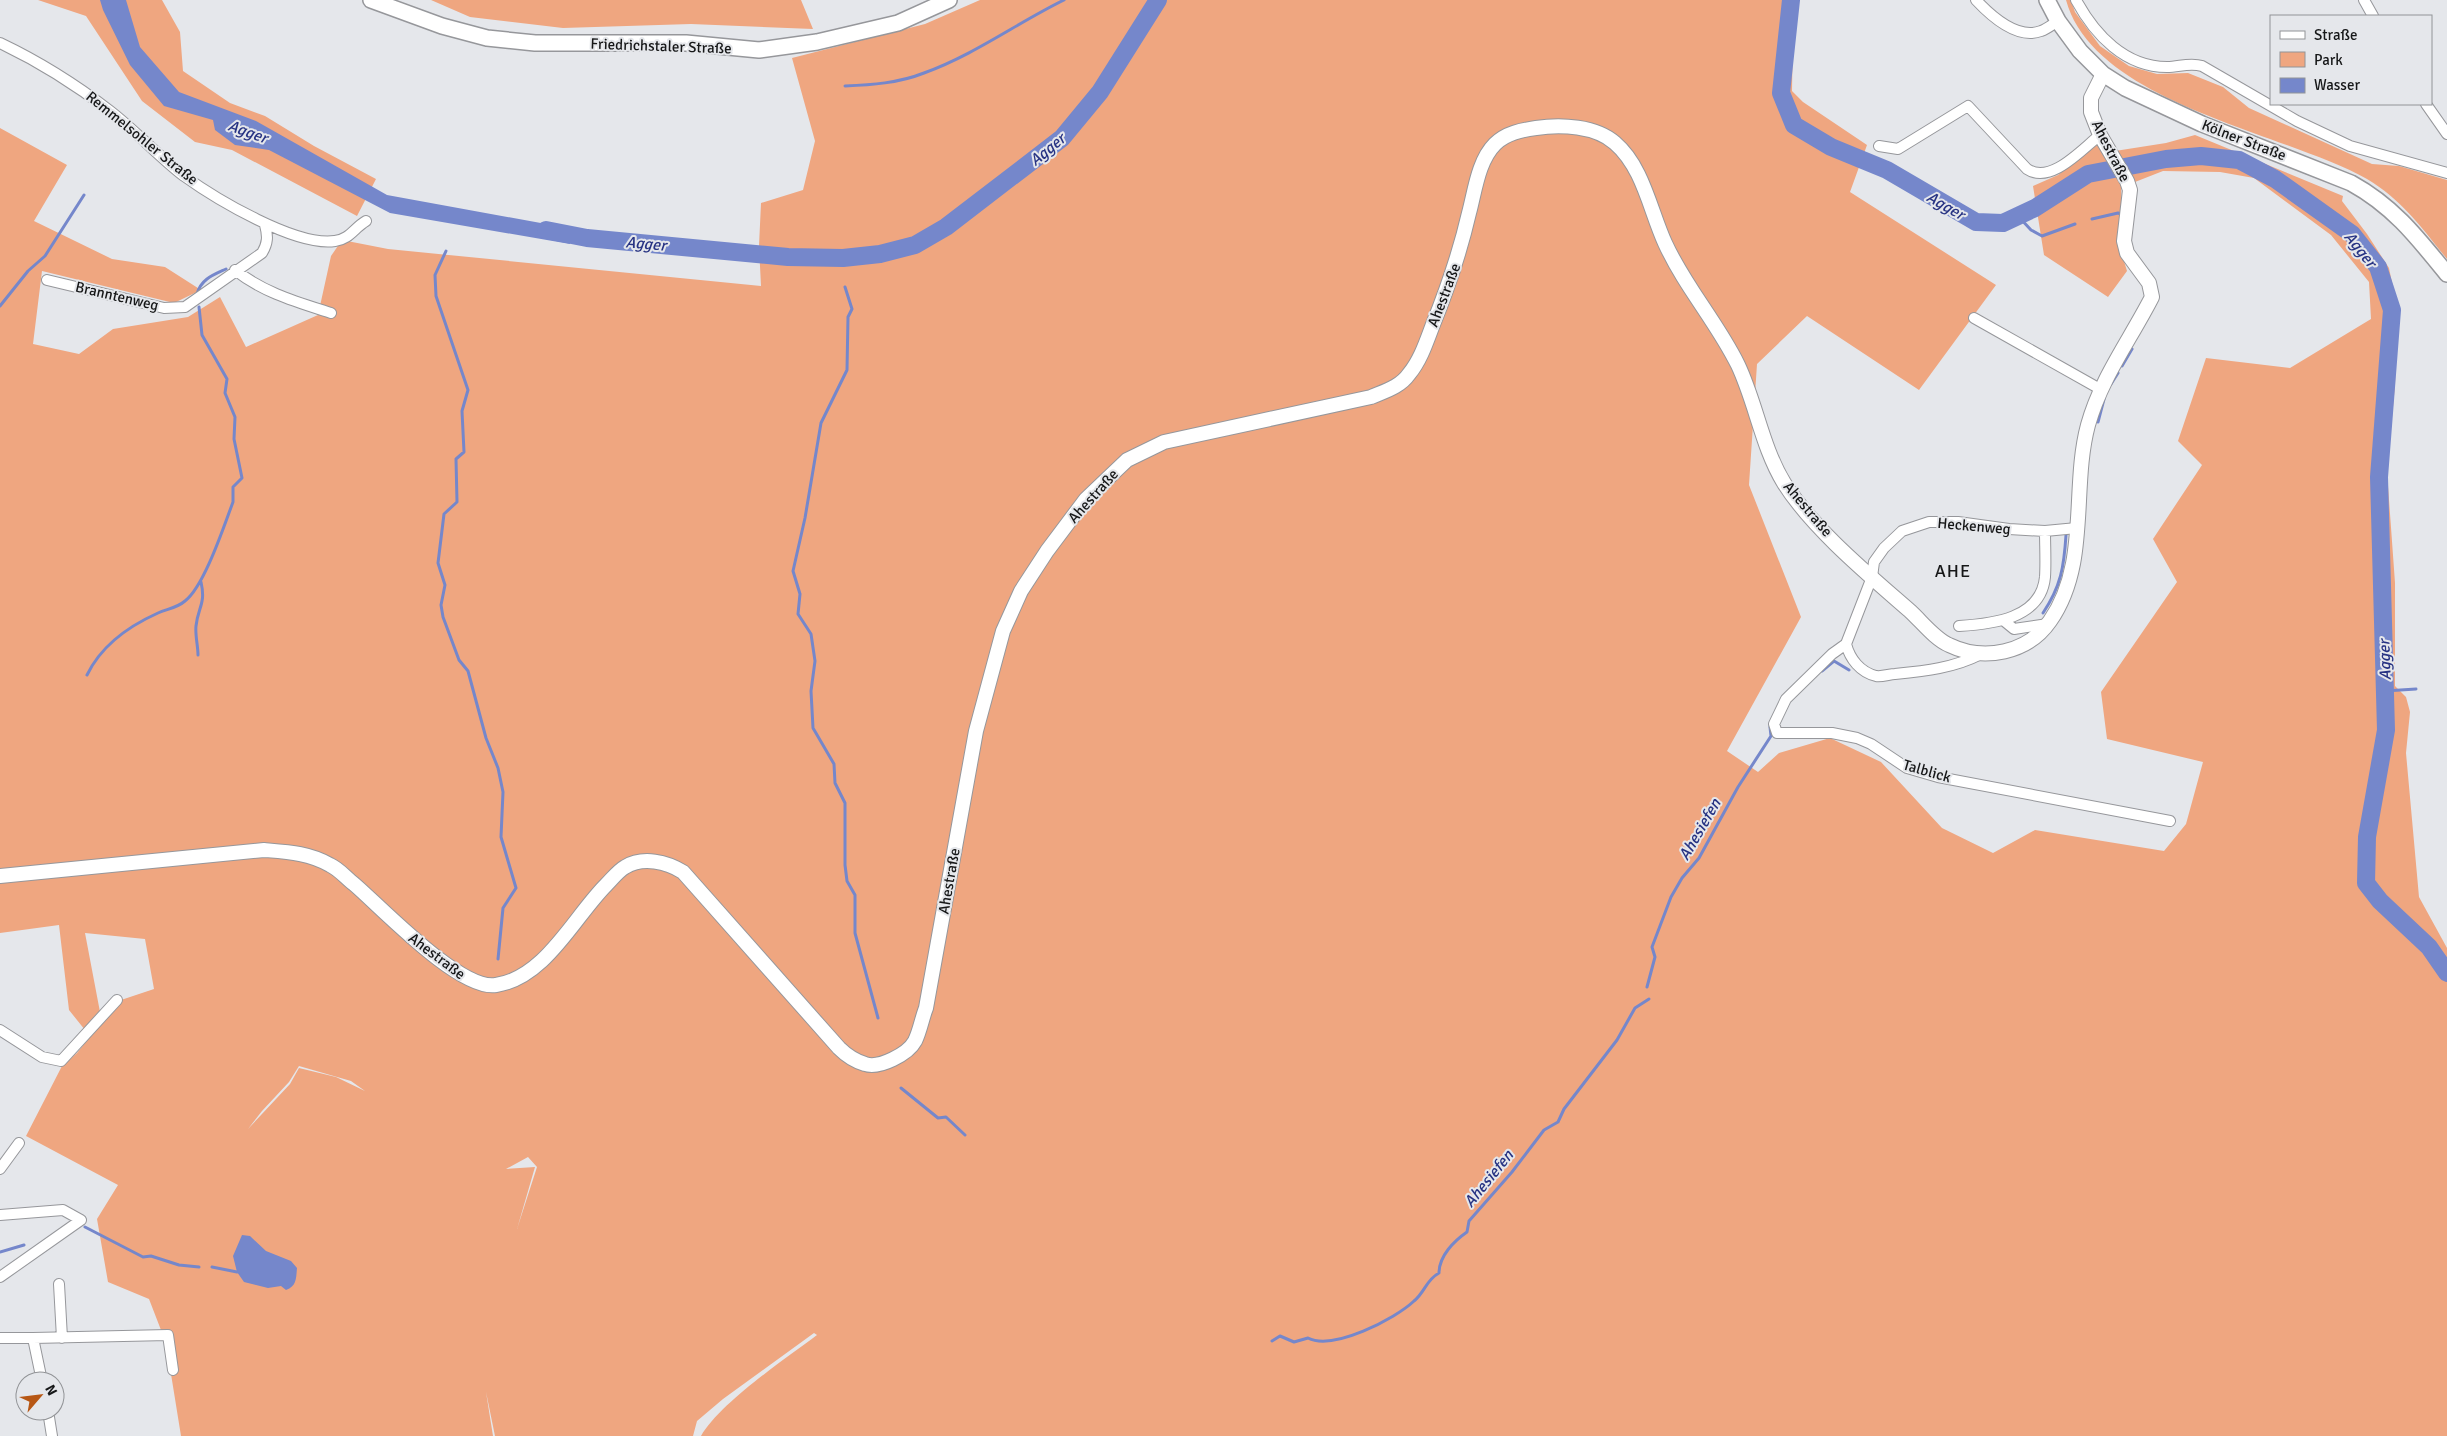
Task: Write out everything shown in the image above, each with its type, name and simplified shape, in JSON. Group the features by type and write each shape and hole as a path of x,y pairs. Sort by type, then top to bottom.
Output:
{"main road":[{"name":"Friedrichstaler Straße","path":"371,0 442,26 486,38 536,43 686,43 759,50 817,42 898,23 949,0"},
{"name":"Kölner Straße","path":"2047,0 2058,21 2080,51 2103,74 2152,102 2351,183 2372,194 2412,231 2447,274"},
{"name":"Ahestraße","path":"0,876 264,850 305,854 332,865 408,934 442,961 474,983 494,986 512,982 532,969 557,945 592,899 626,866 652,861 672,865 683,872 838,1048 867,1065 890,1061 908,1050 915,1041 926,1008 976,731 1003,630 1021,591 1047,551 1086,499 1127,460 1164,442 1371,397 1393,388 1409,375 1422,352 1459,256 1481,167 1495,144 1514,132 1537,128 1564,126 1593,132 1614,140 1635,168 1664,240 1682,278 1739,367 1776,469 1787,487 1814,520 1872,577 1946,644 1981,654 1998,653 2014,649 2029,642 2048,624 2067,586 2072,569 2077,528 2080,467 2088,426 2100,389 2152,298 2149,283 2132,261 2126,247 2130,190 2127,181 2100,135 2092,112 2091,98 2103,74"}],"street":[{"path":"1976,0 1989,14 2014,29 2040,32 2058,21"},
{"path":"2076,0 2084,14 2105,41 2137,61 2154,66 2195,64 2202,66 2297,121 2350,146 2447,173"},
{"path":"2364,0 2372,15"},
{"name":"Remmelsohler Straße","path":"0,43 47,66 75,85 112,112 184,176 265,224 310,240 334,241 350,236 366,221"},
{"path":"2427,105 2447,134"},
{"path":"1879,146 1898,149 1968,106 2027,169 2034,174 2045,174 2057,168 2100,135"},
{"name":"Branntenweg","path":"47,280 164,308 185,307 214,288 235,270 262,253 268,236 265,224"},
{"path":"235,270 248,281 280,298 331,313"},
{"path":"1974,318 2100,389"},
{"name":"Heckenweg","path":"1872,577 1874,562 1884,548 1902,532 1928,522 1958,522 2009,529 2044,531 2077,528"},
{"path":"1959,626 2003,620 2024,613 2040,595 2045,579 2044,531"},
{"path":"1872,577 1846,644 1849,657 1862,669 1877,676 1933,670 1969,660 1981,654"},
{"path":"2003,620 2014,629 2048,624"},
{"name":"Talblick","path":"1846,644 1832,654 1786,698 1774,724 1777,733 1832,733 1857,738 1871,744 1907,768 1938,777 2170,821"},
{"path":"0,1030 34,1052 61,1061 117,1000"},
{"path":"0,1169 19,1143"},
{"path":"0,1215 63,1210 81,1220 0,1277"},
{"path":"59,1284 62,1338"},
{"path":"0,1338 168,1335 173,1370"},
{"path":"33,1338 40,1371"},
{"path":"50,1421 52,1436"}],"green space":[{"path":"38,0 162,0 180,32 183,71 230,103 265,116 314,146 376,179 357,216 232,150 195,142 142,101 86,16"},
{"path":"431,0 801,0 813,29 691,24 563,28 470,17"},
{"path":"980,0 1798,0 1793,25 1792,91 1803,102 1867,145 1850,192 1996,285 1919,390 1807,316 1757,364 1749,485 1801,617 1727,751 1758,772 1779,753 1830,738 1881,762 1942,828 1993,853 2035,830 2164,851 2186,824 2203,762 2107,739 2101,692 2177,582 2153,539 2202,465 2178,441 2206,358 2290,368 2371,319 2369,282 2331,235 2254,178 2220,172 2163,171 2135,182 2115,151 2166,143 2195,135 2343,196 2342,201 2367,234 2389,268 2397,307 2395,385 2387,472 2395,583 2395,686 2406,697 2410,712 2406,753 2419,897 2447,948 2447,1436 701,1436 710,1423 738,1396 817,1335 814,1333 723,1399 697,1421 693,1436 495,1436 486,1392 493,1436 181,1436 166,1343 149,1299 108,1282 97,1219 118,1185 26,1136 62,1066 77,1053 118,1001 154,989 145,939 85,933 100,1012 85,1030 69,1010 59,925 0,933 0,128 67,165 34,221 112,259 165,267 201,290 174,303 42,271 33,344 79,354 113,329 188,317 220,297 246,347 318,315 331,256 342,240 388,249 761,286 759,246 761,203 803,190 815,141 792,58 925,24","holes":["299,1066 351,1081 365,1091 336,1077 299,1068 290,1084 248,1129 289,1082","528,1157 537,1167 517,1229 535,1167 506,1169"]},
{"path":"2066,0 2071,0 2075,12 2100,46 2129,66 2157,74 2188,73 2223,87 2249,108 2372,164 2399,166 2447,180 2447,259 2401,205 2367,179 2331,162 2242,129 2151,90 2113,65 2084,35"},
{"path":"2098,144 2121,184 2122,214 2119,245 2127,271 2108,297 2044,255 2033,186 2058,175"}],"water":[{"path":"100,0 126,0 140,47 179,92 256,121 387,195 568,228 570,244 390,213 269,150 235,145 215,130 213,120 164,106 130,65"},
{"path":"242,1235 250,1236 266,1251 291,1261 297,1268 295,1281 290,1288 286,1290 281,1286 268,1288 244,1282 237,1272 233,1256"}],"waterway":[{"path":"845,86 895,81 942,66 1064,0"},
{"name":"Agger","path":"546,230 587,238 788,257 843,258 880,254 915,245 946,227 1062,138 1100,92 1158,0"},
{"name":"Agger","path":"1791,0 1781,93 1794,125 1831,147 1887,170 1976,222 2003,223 2035,208 2088,174 2166,159 2201,156 2239,160 2275,179 2352,234 2378,267 2392,310 2379,477 2386,730 2367,837 2366,883 2380,901 2429,947 2447,973"},
{"path":"0,306 28,271 45,256 84,195"},
{"name":"Ahesiefen","path":"2092,219 2118,213 2123,215"},
{"name":"Ahesiefen","path":"2018,216 2031,230 2042,236 2075,224"},
{"path":"446,251 435,275 436,296 468,390 462,411 464,452 456,459 457,502 444,514 438,563 445,585 441,605 443,617 459,660 468,671 486,738 498,768 503,792 501,837 516,888 503,908 498,959"},
{"path":"197,294 205,281 226,269"},
{"path":"845,287 852,309 848,317 847,370 821,423 805,518 793,571 800,594 798,614 811,634 815,661 811,691 813,728 834,764 835,783 845,803 845,865 847,881 855,895 855,933 878,1018"},
{"path":"87,675 100,655 126,631 147,618 175,607 192,594 206,570 219,540 233,502 233,487 242,478 234,439 235,417 225,393 227,379 202,335 199,307"},
{"name":"Ahesiefen","path":"2122,366 2132,349"},
{"name":"Ahesiefen","path":"2111,384 2118,373"},
{"name":"Ahesiefen","path":"2098,422 2104,399"},
{"name":"Ahesiefen","path":"2043,613 2058,585 2064,557 2066,535"},
{"path":"198,655 196,629 203,595 201,582"},
{"name":"Ahesiefen","path":"1822,671 1834,661 1849,670"},
{"path":"2385,691 2416,689"},
{"name":"Ahesiefen","path":"1647,987 1655,957 1652,947 1671,897 1682,878 1699,858 1738,787 1771,736 1770,727"},
{"name":"Ahesiefen","path":"1272,1341 1280,1336 1294,1342 1308,1338 1319,1341 1348,1337 1379,1324 1414,1301 1431,1279 1439,1273 1444,1255 1452,1244 1467,1232 1469,1221 1512,1172 1544,1130 1558,1122 1564,1109 1617,1040 1635,1008 1649,999"},
{"path":"901,1088 938,1118 946,1117 965,1135"},
{"path":"85,1227 143,1257 151,1256 179,1265 199,1267"},
{"path":"0,1252 24,1245"},
{"path":"212,1267 237,1272"}],"district":[{"name":"AHE","path":"1953,571"}]}
